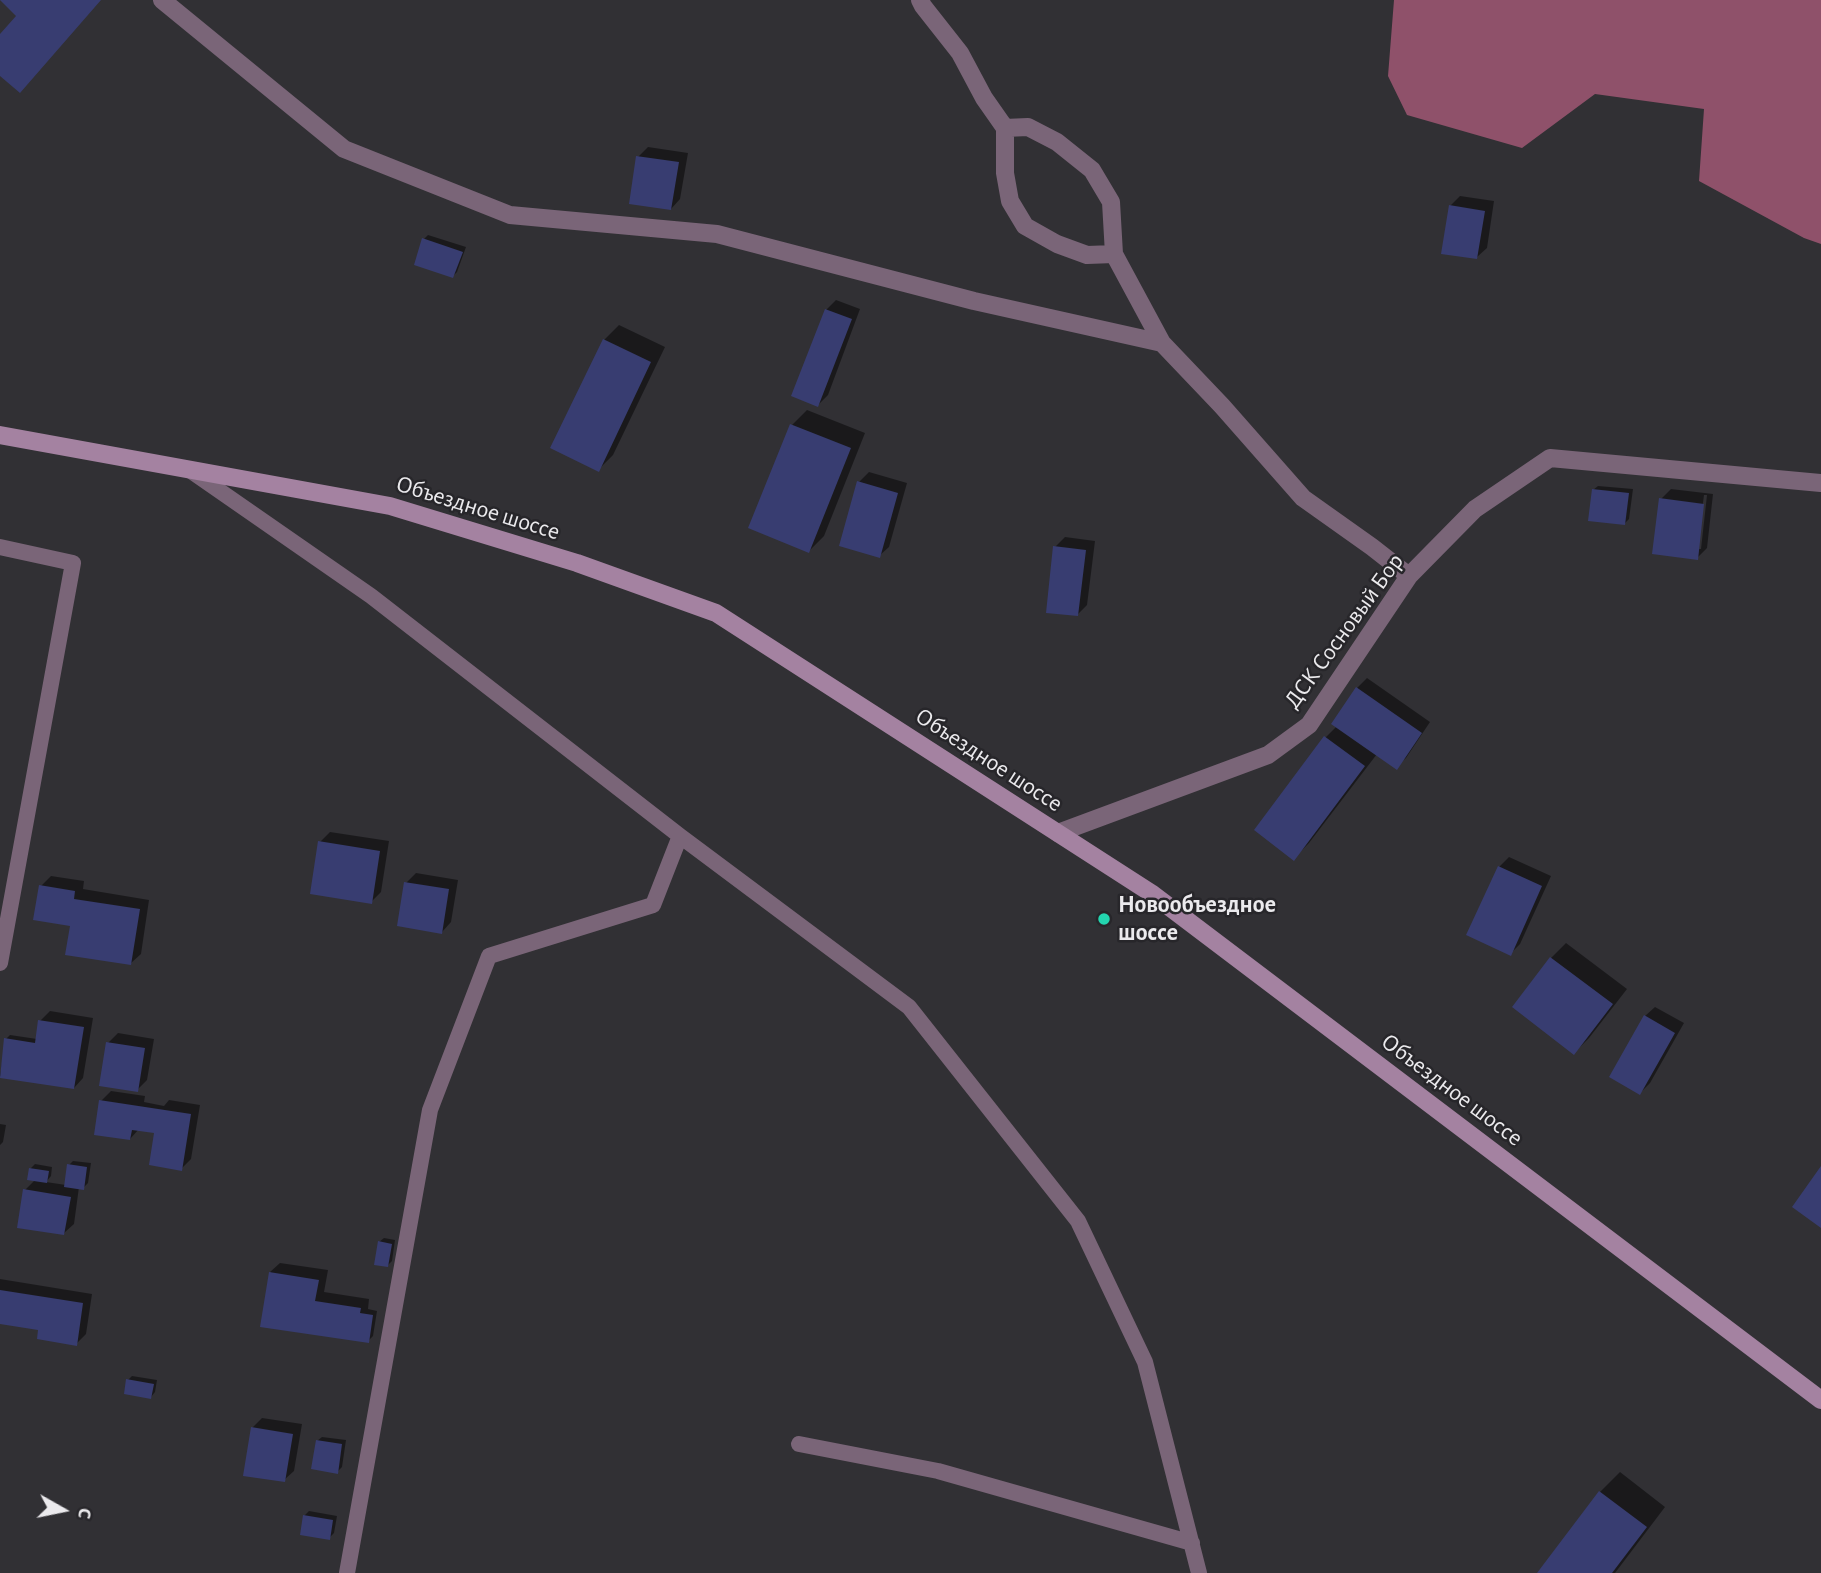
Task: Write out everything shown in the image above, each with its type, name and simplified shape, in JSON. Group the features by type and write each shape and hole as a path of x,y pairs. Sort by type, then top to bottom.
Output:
{"main road":[{"name":"Объездное шоссе","path":"0,435 390,506 577,563 716,613 1151,893 1821,1400"}],"street":[{"path":"162,0 344,149 510,215 716,234 974,301 1162,343"},
{"path":"920,0 960,53 984,98 1005,128 1005,173 1010,201 1025,226 1057,244 1087,255 1114,254"},
{"path":"1005,128 1028,127 1057,142 1093,170 1111,202 1114,254 1162,343 1223,406 1303,498 1409,576"},
{"name":"ДСК Сосновый Бор","path":"1058,833 1268,755 1309,726 1409,576 1475,509 1550,458 1821,483"}],"lane":[{"path":"189,469 371,596 680,836 909,1007 1078,1221 1145,1362 1199,1573"},
{"path":"0,547 73,563 0,963"},
{"path":"347,1573 430,1110 489,956 653,905 680,836"},
{"path":"799,1444 938,1472 1192,1543"}],"shaded area":[{"path":"1394,0 1821,0 1821,244 1804,238 1699,181 1704,109 1595,94 1522,148 1407,115 1388,76"}],"building":[{"path":"0,0 101,0 20,93 0,76 0,34 16,16"},
{"path":"636,156 679,162 671,210 629,204"},
{"path":"1449,205 1485,211 1477,259 1441,254"},
{"path":"422,238 463,252 453,278 414,265"},
{"path":"825,309 852,319 818,407 791,396"},
{"path":"603,339 651,362 599,472 550,448"},
{"path":"790,424 851,448 809,553 748,528"},
{"path":"857,481 898,493 880,558 839,546"},
{"path":"1592,489 1629,493 1625,525 1588,521"},
{"path":"1659,498 1704,504 1698,560 1652,554"},
{"path":"1053,546 1086,550 1078,616 1046,613"},
{"path":"1356,687 1422,733 1397,770 1331,724"},
{"path":"1324,736 1365,766 1294,861 1254,830"},
{"path":"318,841 380,851 372,904 310,894"},
{"path":"1498,866 1542,886 1511,956 1466,935"},
{"path":"404,882 449,889 442,934 397,926"},
{"path":"39,885 75,891 74,899 140,909 131,965 65,955 70,926 33,920"},
{"path":"1550,957 1613,1004 1574,1055 1512,1007"},
{"path":"1644,1015 1675,1033 1640,1095 1609,1077"},
{"path":"38,1020 84,1027 74,1089 0,1078 4,1038 35,1043"},
{"path":"106,1042 145,1048 138,1092 99,1086"},
{"path":"99,1100 191,1114 182,1171 149,1165 154,1133 132,1130 130,1140 94,1135"},
{"path":"67,1164 87,1167 84,1190 64,1187"},
{"path":"1821,1166 1821,1228 1792,1207"},
{"path":"29,1168 49,1171 47,1183 27,1180"},
{"path":"23,1189 71,1197 64,1235 17,1228"},
{"path":"378,1241 392,1244 388,1267 374,1265"},
{"path":"269,1272 319,1280 315,1301 361,1308 360,1313 373,1315 369,1343 260,1327"},
{"path":"0,1290 83,1303 77,1346 37,1339 38,1330 0,1324"},
{"path":"126,1379 154,1384 151,1399 124,1394"},
{"path":"251,1427 293,1434 285,1482 243,1476"},
{"path":"316,1440 342,1444 338,1474 311,1469"},
{"path":"1599,1491 1647,1527 1612,1573 1537,1573"},
{"path":"303,1515 333,1520 330,1540 300,1535"}],"place":[{"name":"Новообъездное шоссе","path":"1104,919"}]}
